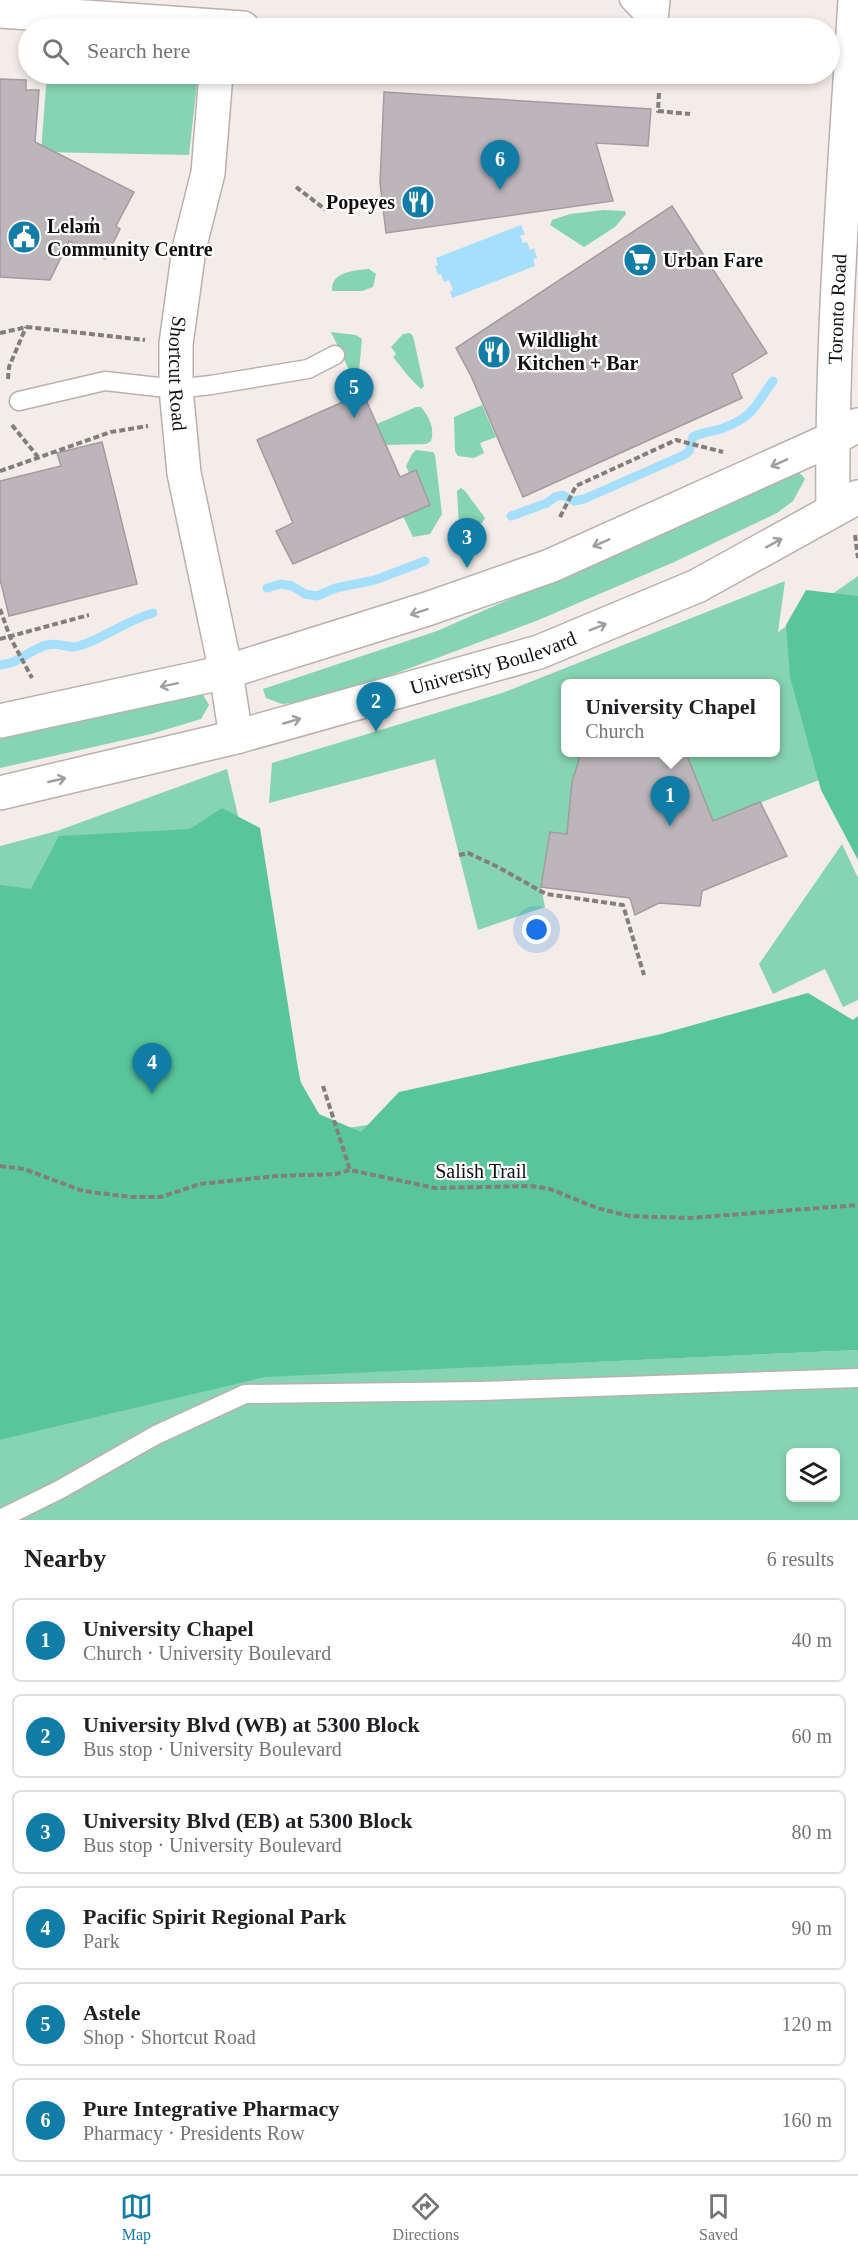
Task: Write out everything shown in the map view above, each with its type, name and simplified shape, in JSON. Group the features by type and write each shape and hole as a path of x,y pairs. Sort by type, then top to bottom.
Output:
{"main road":[{"name":"Toronto Road","path":"850,511 836,308 846,68 855,0"},
{"path":"0,11 94,18"},
{"name":"Shortcut Road","path":"215,84 208,173 189,249 176,344 177,405 184,473 226,672 236,737"},
{"path":"0,722 226,672 427,609 550,566 845,432"},
{"name":"University Boulevard","path":"0,793 236,737 539,652 697,586 850,511"}],"lane":[{"path":"19,401 105,381 177,405 308,369 335,355"},
{"path":"0,1519 59,1490 156,1435 245,1394 481,1391 858,1378"}],"path":[{"path":"659,93 658,111 690,114"},
{"path":"296,187 326,210"},
{"path":"0,333 27,327 176,344"},
{"path":"0,471 111,432 177,405"},
{"path":"560,517 576,486 676,440 724,453"},
{"path":"850,511 858,558"},
{"path":"0,609 10,637 32,678"},
{"path":"0,639 89,615"},
{"path":"459,855 468,854 496,866 546,894 623,904 644,975"},
{"path":"322,1086 350,1170"},
{"name":"Salish Trail","path":"0,1166 24,1169 83,1191 131,1197 160,1197 200,1184 276,1176 336,1174 350,1170 435,1188 531,1186 550,1189 597,1208 629,1216 689,1218 858,1205"}],"green space":[{"path":"46,84 197,84 189,155 41,152"},
{"path":"604,210 625,211 626,214 615,227 584,247 550,225 552,220 570,214"},
{"path":"369,269 376,274 373,287 362,291 332,291 335,280 344,273"},
{"path":"331,332 356,335 362,339 359,372 353,378"},
{"path":"410,333 413,336 424,386 421,389 393,357 396,354 391,347 403,334"},
{"path":"482,405 496,437 480,443 484,453 474,458 458,456 455,451 454,417"},
{"path":"416,407 421,407 429,419 432,427 431,441 426,444 386,445 377,424"},
{"path":"416,450 433,452 435,455 442,514 430,534 413,537 403,516 430,505 416,470 409,473 406,466"},
{"path":"793,471 801,474 805,479 793,501 777,513 672,563 536,621 327,699 282,704 266,698 263,689 437,631"},
{"path":"461,488 485,518 482,523 459,527 457,491"},
{"path":"858,576 858,812 840,772 713,821 688,757 780,757 780,679 561,679 561,757 580,757 572,782 567,834 550,832 541,887 545,907 478,930 435,759 269,803 272,763 502,693 785,581 778,632"},
{"path":"806,590 858,596 858,860 821,790 790,677 786,625"},
{"path":"202,693 209,705 201,719 151,734 0,768 0,736"},
{"path":"227,769 313,1133 858,1053 366,1372 858,1350 858,1520 0,1520 0,1440 209,1390 0,1406 0,846 57,831"},
{"path":"222,808 260,828 300,1081 319,1114 361,1132 399,1092 661,1034 808,993 853,1020 858,1016 858,1350 265,1377 0,1440 0,885 31,889 59,836 190,829"},
{"path":"842,844 858,878 858,1000 843,1007 825,969 773,994 759,964"}],"water":[{"path":"521,225 525,234 520,236 523,243 527,242 530,250 534,248 537,258 533,259 535,266 452,298 450,292 453,290 449,280 444,282 441,274 438,275 435,266 438,265 436,258"}],"building":[{"path":"0,79 18,80 18,84 26,84 26,90 39,90 35,142 134,192 116,226 120,229 105,259 69,241 50,280 0,277"},
{"path":"384,92 651,109 648,146 596,143 613,201 386,233 380,183"},
{"path":"672,206 767,353 732,374 742,398 523,497 471,376 456,348"},
{"path":"363,393 400,477 416,470 430,505 293,564 276,531 293,523 257,440"},
{"path":"102,442 137,584 9,616 0,579 0,481 61,466 57,453"},
{"path":"580,757 688,757 713,821 760,802 787,856 702,891 700,906 659,903 635,915 630,898 541,887 550,832 567,834 572,782"}],"waterway":[{"path":"511,516 562,495 574,501 584,499 684,455 689,451 693,437 721,429 741,420 757,405 773,381"},
{"path":"267,588 281,584 292,586 305,594 317,596 336,588 375,580 425,561"},
{"path":"0,665 13,662 47,645 79,646 153,613"}],"place":[{"name":"Pure Integrative Pharmacy","path":"500,190"},
{"name":"Popeyes","path":"418,202"},
{"name":"Leləm̓ Community Centre","path":"24,237"},
{"name":"Urban Fare","path":"640,260"},
{"name":"Wildlight Kitchen + Bar","path":"494,352"},
{"name":"Astele","path":"354,418"},
{"name":"University Blvd (EB) at 5300 Block","path":"467,568"},
{"name":"University Blvd (WB) at 5300 Block","path":"376,732"},
{"name":"University Chapel","path":"670,826"},
{"name":"Pacific Spirit Regional Park","path":"152,1093"}]}
